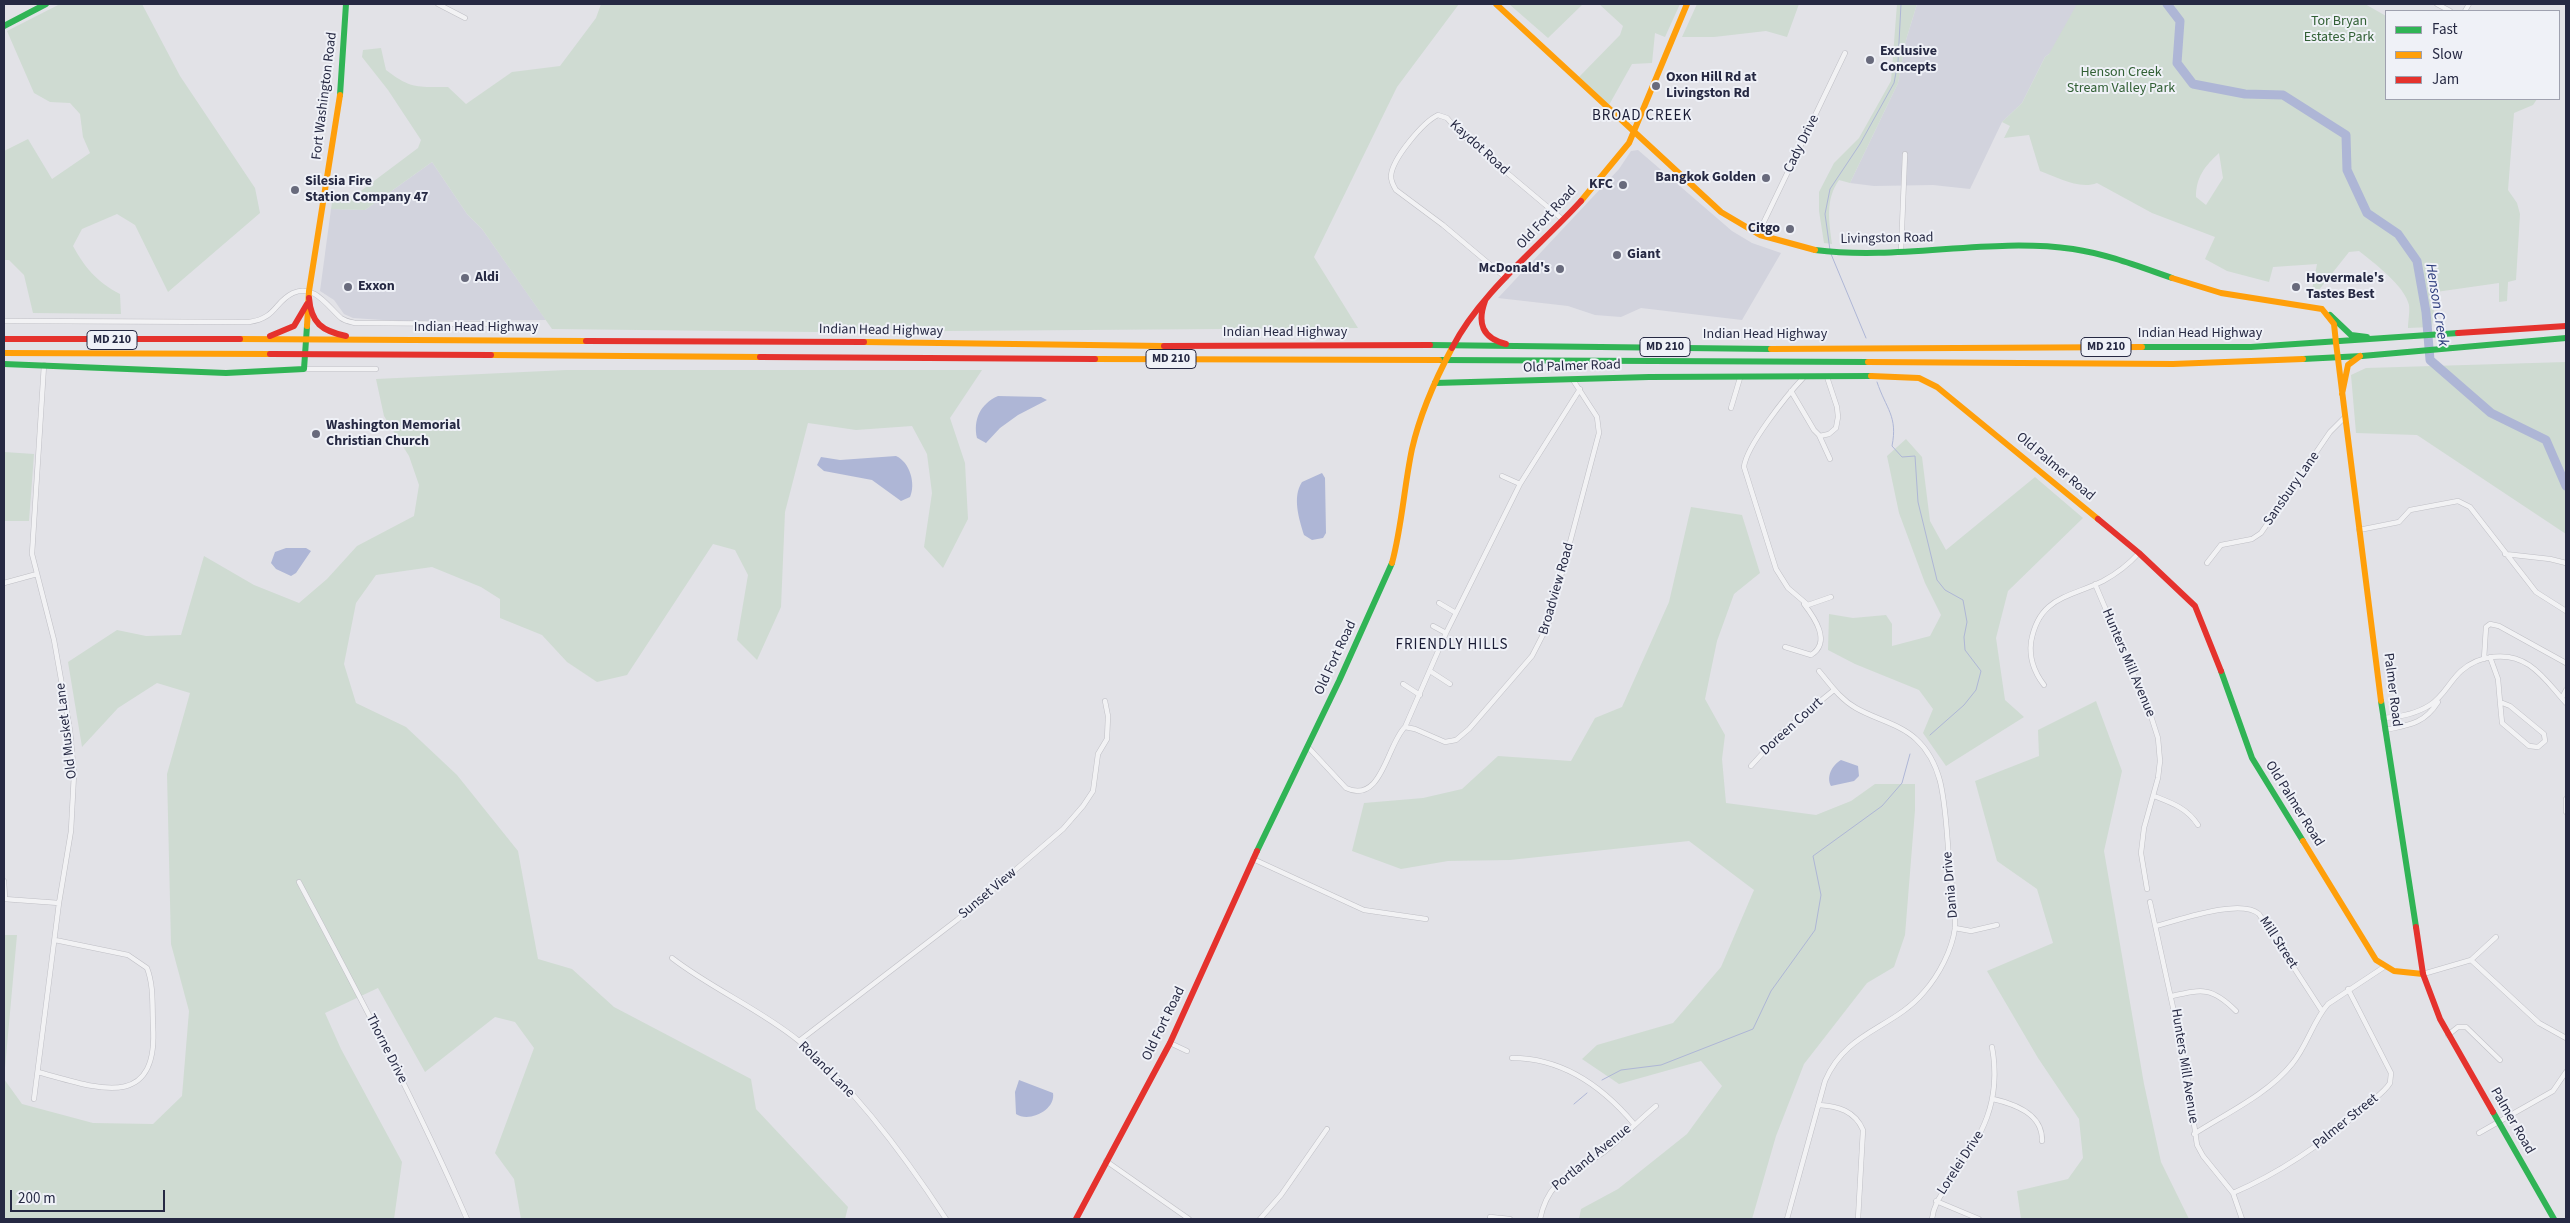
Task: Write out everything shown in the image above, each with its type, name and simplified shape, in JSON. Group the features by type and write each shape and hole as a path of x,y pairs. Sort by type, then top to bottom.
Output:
{"main road":[{"path":"4,26 46,4"},
{"name":"Fort Washington Road","path":"304,369 304,340 309,297 342,79 346,4"},
{"name":"Livingston Road","path":"1496,4 1722,212 1758,234 1792,247 1837,253 2053,247 2073,249 2103,255 2221,293 2314,307 2330,315"},
{"name":"Old Fort Road","path":"1076,1219 1170,1042 1253,859 1308,747 1391,566 1398,541 1407,469 1423,412 1453,345 1485,301 1607,172 1629,143 1668,45 1687,4"},
{"path":"309,297 310,316 321,327 330,332 363,339"},
{"path":"250,339 291,331 301,321 309,297"},
{"path":"1485,301 1480,313 1480,325 1487,337 1501,343 1527,347"},
{"path":"2330,315 2351,335 2386,339"},
{"path":"2330,315 2336,332 2336,343"},
{"name":"Indian Head Highway","path":"4,339 1013,343 1137,346 1453,345 1803,349 2251,347 2336,343 2566,326"},
{"name":"Indian Head Highway","path":"4,353 2173,364 2362,356 2566,338"},
{"path":"2550,339 2566,342"},
{"name":"Palmer Road","path":"2336,343 2383,718 2423,974 2433,1005 2448,1035 2554,1219"},
{"path":"2342,394 2348,365 2362,356"},
{"path":"4,364 226,373 304,369"},
{"name":"Old Palmer Road","path":"1435,383 1649,377 1803,378 1904,376 1920,378 1937,386 2140,553 2184,593 2202,617 2252,758 2372,954 2384,967"},
{"path":"2384,967 2405,975 2423,974"}],"street":[{"path":"438,4 465,18"},
{"path":"2437,4 2448,10"},
{"name":"Cady Drive","path":"1758,234 1845,52"},
{"name":"Kaydot Road","path":"1506,278 1443,225 1396,190 1391,182 1392,171 1398,157 1428,122 1438,115 1447,118 1461,134 1562,219"},
{"path":"1901,252 1906,154"},
{"path":"4,321 249,322 265,318 294,292 309,297 322,298 345,320 356,323 492,324"},
{"name":"Old Musket Lane","path":"34,1099 59,903 71,831 74,774 70,730 54,640 32,554 38,485 44,365"},
{"path":"304,369 376,369"},
{"path":"1819,435 1829,434 1836,428 1838,422 1837,407 1827,377"},
{"path":"1731,408 1740,378"},
{"path":"1785,647 1811,655 1818,648 1821,634 1818,624 1804,604 1788,588 1776,570 1744,467 1748,452 1791,391 1803,378"},
{"name":"Broadview Road","path":"1405,727 1415,729 1445,742 1456,740 1469,729 1532,656 1543,639 1599,433 1597,417 1573,380"},
{"path":"1308,747 1346,788 1359,791 1371,785 1379,775 1405,727 1446,633 1520,484 1580,389"},
{"path":"1791,391 1819,435 1830,459"},
{"name":"Sansbury Lane","path":"2207,563 2221,545 2252,539 2262,533 2330,432 2345,417"},
{"path":"1502,476 1520,484"},
{"path":"2359,530 2399,522 2410,510 2458,500 2470,507 2536,592 2566,611"},
{"path":"2044,685 2033,667 2031,657 2031,646 2036,623 2056,600 2118,572 2140,553"},
{"path":"2505,554 2550,559 2566,564"},
{"path":"4,583 37,574"},
{"name":"Hunters Mill Avenue","path":"2095,584 2156,731 2160,761 2154,796 2144,828 2141,853 2146,889"},
{"path":"1804,604 1810,605 1831,596"},
{"path":"1438,603 1456,613"},
{"path":"2484,659 2486,627 2490,624 2499,626 2566,662"},
{"path":"1433,626 1446,633"},
{"path":"2385,730 2416,724 2426,718 2460,672 2484,659 2502,656 2524,662 2540,674 2566,702"},
{"path":"2490,658 2498,679 2500,702 2502,723 2529,746 2538,747 2545,741 2544,734 2510,706 2500,702"},
{"path":"1430,671 1450,684"},
{"name":"Dania Drive","path":"1787,1219 1832,1066 1843,1052 1913,1005 1925,991 1948,953 1954,928 1945,815 1940,782 1935,765 1916,738 1898,727 1855,708 1834,690 1819,671"},
{"path":"1402,684 1420,695"},
{"name":"Doreen Court","path":"1751,766 1781,733 1834,690"},
{"path":"2562,698 2566,690"},
{"path":"2383,718 2418,712 2440,698"},
{"name":"Sunset View","path":"799,1042 957,920 1025,862 1081,810 1092,791 1098,754 1107,739 1108,716 1105,701"},
{"path":"2154,796 2178,805 2190,814 2198,825"},
{"path":"2566,799 2566,812"},
{"path":"1253,859 1364,910 1426,919"},
{"path":"4,881 5,899 59,903"},
{"name":"Thorne Drive","path":"299,882 373,1021 438,1151 467,1219"},
{"name":"Hunters Mill Avenue","path":"2150,902 2172,996 2190,1086 2194,1134 2203,1156 2233,1193 2242,1219"},
{"name":"Mill Street","path":"2156,926 2235,908 2254,909 2322,1011"},
{"path":"1954,928 1971,931 1998,925"},
{"path":"2423,974 2471,960 2496,937"},
{"path":"38,1072 98,1087 120,1088 134,1083 144,1075 153,1052 152,989 147,968 136,958 55,940"},
{"name":"Roland Lane","path":"672,958 799,1042 847,1089 877,1124 922,1183 946,1219"},
{"path":"2471,960 2539,1023 2566,1038"},
{"path":"2194,1134 2268,1087 2294,1062 2322,1011 2348,989 2384,967"},
{"name":"Palmer Street","path":"2233,1193 2263,1180 2308,1152 2343,1126 2390,1083 2391,1072 2348,989"},
{"path":"2172,996 2199,990 2210,991 2223,998 2236,1011"},
{"path":"2448,1035 2458,1027 2466,1027 2500,1060"},
{"path":"1170,1042 1187,1051"},
{"name":"Lorelei Drive","path":"1932,1219 1936,1201 1982,1132 1993,1099 1995,1070 1992,1047"},
{"path":"1512,1058 1548,1063 1577,1074 1608,1096 1634,1124"},
{"path":"2479,1132 2553,1091 2566,1072"},
{"path":"1993,1099 2010,1103 2032,1116 2041,1130 2042,1141"},
{"path":"1819,1105 1831,1106 1848,1112 1860,1123 1863,1130 1858,1219"},
{"name":"Portland Avenue","path":"1540,1219 1546,1197 1555,1185 1603,1152 1656,1106"},
{"path":"1260,1219 1281,1195 1327,1129"},
{"path":"1106,1161 1189,1219"},
{"path":"1936,1201 1980,1219"},
{"path":"1490,1217 1510,1219"}],"shaded area":[{"path":"1917,4 2082,4 2067,40 2045,57 2022,103 2002,122 1970,189 1933,185 1874,186 1850,183 1898,83 1906,40"},
{"path":"1638,150 1732,231 1752,243 1781,253 1742,320 1641,308 1621,317 1595,315 1568,306 1498,298 1619,169 1631,151"},
{"path":"432,162 467,214 482,229 546,320 398,321 353,318 344,314 334,300 320,291 331,209 365,210"}],"green space":[{"path":"60,4 142,4 180,76 255,188 260,213 168,292 135,225 117,214 82,229 73,246 92,274 120,294 121,314 33,313 24,275 9,260 4,260 4,151 28,139 52,179 90,153 83,137 80,114 70,103 50,102 34,93 7,31"},
{"path":"601,4 1459,4 1397,87 1314,257 1358,328 813,332 552,329 482,229 467,214 432,162 365,210 331,209 333,196 354,196 418,148 421,140 388,90 362,57 363,50 381,48 386,70 402,81 415,86 448,87 466,104 512,72 560,66 596,18"},
{"path":"1509,4 1583,4 1548,38"},
{"path":"1599,4 1680,4 1665,37 1655,33 1652,63 1632,64 1609,105 1579,77 1620,35 1623,26"},
{"path":"1697,4 1799,4 1787,37 1766,31 1714,37 1682,37"},
{"path":"1897,4 1917,4 1906,40 1898,83 1850,183 1839,180 1835,188 1829,211 1832,244 1824,243 1819,211 1819,192 1834,163 1859,138 1891,81"},
{"path":"2077,4 2365,4 2385,15 2385,100 2536,100 2533,105 2514,113 2508,190 2517,203 2520,214 2516,280 2508,282 2507,301 2499,302 2499,283 2436,292 2432,327 2408,328 2409,305 2401,290 2388,275 2359,251 2349,252 2315,295 2311,295 2317,264 2273,267 2269,282 2227,271 2205,259 2215,237 2152,213 2097,183 2090,185 2076,184 2040,171 2029,135 2004,138 2010,126 2002,122 2022,103 2045,57 2049,54","holes":["2219,153 2223,178 2206,205 2196,197 2196,190 2202,172"]},
{"path":"2566,362 2566,534 2417,435 2356,433 2351,375 2366,368"},
{"path":"566,370 982,370 950,418 965,463 968,519 943,568 924,547 932,493 927,454 912,426 856,430 808,423 785,512 781,607 757,660 737,640 748,575 735,550 713,544 627,675 597,682 567,662 542,635 500,618 500,599 481,587 432,567 376,575 356,603 344,664 356,703 406,727 457,775 518,851 538,959 572,969 614,1007 751,1079 756,1109 848,1207 845,1219 521,1219 514,1179 495,1153 534,1048 515,1022 495,1017 425,1072 378,988 325,1013 341,1049 402,1162 394,1219 4,1219 4,1079 22,1104 93,1123 153,1124 182,1096 189,1011 171,944 167,774 190,693 157,683 118,708 82,747 68,662 117,630 146,636 181,635 204,556 254,585 299,603 327,579 357,546 414,516 419,485 409,456 384,416 376,379"},
{"path":"1906,439 1922,457 1930,521 1946,550 2035,477 2083,518 2008,591 1996,638 2005,700 2024,717 1946,766 1923,733 1933,709 1919,690 1855,664 1828,650 1829,614 1853,618 1886,615 1892,624 1892,646 1930,636 1941,615 1925,583 1899,513 1887,456"},
{"path":"4,452 34,454 29,521 4,521"},
{"path":"1691,507 1742,515 1760,573 1734,594 1717,641 1705,699 1725,735 1722,759 1726,803 1816,815 1851,801 1875,784 1915,784 1915,810 1905,935 1894,967 1867,983 1804,1064 1776,1136 1752,1219 1579,1219 1581,1209 1618,1189 1687,1134 1722,1086 1701,1061 1619,1084 1582,1059 1597,1045 1673,1023 1721,967 1754,890 1689,841 1510,860 1448,861 1401,869 1352,851 1364,803 1423,798 1462,789 1498,756 1571,761 1595,718 1622,707 1669,602"},
{"path":"2096,701 2122,771 2104,851 2144,1084 2161,1162 2189,1219 2021,1219 2017,1191 2068,1179 2083,1158 2079,1119 2038,1058 1987,971 2053,943 2037,889 1997,861 1975,781 2039,756 2038,730"},
{"path":"4,935 17,935 4,1079"}],"water":[{"path":"998,396 1041,397 1047,400 1018,415 1000,428 986,443 977,438 977,419 982,408"},
{"path":"896,456 905,463 912,480 910,497 901,501 872,480 824,471 817,465 821,457 840,460"},
{"path":"1322,473 1325,478 1326,533 1323,538 1312,540 1304,535 1297,508 1297,494 1302,482"},
{"path":"286,548 306,548 311,551 296,573 291,576 276,569 271,563 275,552"},
{"path":"1841,760 1858,766 1859,776 1854,781 1831,786 1829,779 1831,772"},
{"path":"1019,1080 1053,1093 1050,1105 1034,1116 1028,1117 1016,1114 1015,1092"}],"waterway":[{"path":"1830,250 1825,214 1830,189 1860,144 1894,83 1898,62 1901,4"},
{"name":"Henson Creek","path":"2167,4 2180,21 2177,63 2193,84 2245,94 2283,95 2346,135 2347,170 2367,213 2398,234 2417,261 2426,312 2430,360 2491,413 2546,440 2566,486"},
{"path":"1831,254 1866,338"},
{"path":"1877,382 1892,420 1892,446 1902,457 1915,456 1918,502 1937,580 1945,590 1963,600 1967,622 1964,637 1965,650 1981,671 1976,690 1964,705 1930,735"},
{"path":"1602,1080 1621,1070 1661,1065 1753,1029 1771,991 1815,930 1821,895 1813,856 1882,806 1902,783 1910,754"},
{"path":"1574,1104 1587,1093"}],"traffic: fast":[{"path":"4,26 46,4"},
{"path":"340,95 346,4"},
{"path":"1815,250 1847,253 1880,253 1977,247 2041,246 2098,254 2172,278"},
{"path":"2330,315 2351,335 2367,337"},
{"path":"4,364 226,373 304,369 307,326"},
{"path":"2142,347 2251,347 2458,333"},
{"path":"2303,359 2362,356 2566,338"},
{"path":"1430,345 1771,349"},
{"path":"1439,360 1868,362"},
{"path":"1435,383 1649,377 1871,376"},
{"path":"1257,851 1339,681 1392,563"},
{"path":"2221,671 2252,758 2303,841"},
{"path":"2381,701 2416,927"},
{"path":"2493,1112 2554,1219"}],"traffic: slow":[{"path":"1496,4 1721,212 1760,235 1815,250"},
{"path":"1581,201 1629,143 1687,4"},
{"path":"307,326 309,291 340,95"},
{"path":"2172,278 2221,293 2322,309 2334,324 2336,343"},
{"path":"240,339 586,341"},
{"path":"864,342 1164,346"},
{"path":"2336,343 2381,701"},
{"path":"1771,349 2142,347"},
{"path":"1392,563 1415,436 1429,397 1452,348"},
{"path":"4,353 270,354"},
{"path":"491,355 760,357"},
{"path":"2342,394 2348,365 2360,356"},
{"path":"1095,359 1439,360"},
{"path":"1868,362 2173,364 2303,359"},
{"path":"1871,376 1919,378 1937,387 2098,519"},
{"path":"2303,841 2376,960 2394,971 2423,974"}],"traffic: jam":[{"path":"1452,348 1478,308 1494,289 1581,201"},
{"path":"309,298 315,320 324,328 346,336"},
{"path":"1485,301 1482,316 1483,328 1491,338 1506,344"},
{"path":"270,336 294,326 307,304"},
{"path":"2458,333 2566,326"},
{"path":"4,339 240,339"},
{"path":"586,341 864,342"},
{"path":"1164,346 1430,345"},
{"path":"270,354 491,355"},
{"path":"760,357 1095,359"},
{"path":"2098,519 2139,553 2195,606 2221,671"},
{"path":"1076,1219 1170,1043 1257,851"},
{"path":"2416,927 2423,974 2440,1019 2493,1112"}],"place":[{"name":"Exclusive Concepts","path":"1870,60"},
{"name":"Oxon Hill Rd at Livingston Rd","path":"1656,86"},
{"name":"Bangkok Golden","path":"1766,178"},
{"name":"KFC","path":"1623,185"},
{"name":"Silesia Fire Station Company 47","path":"295,190"},
{"name":"Citgo","path":"1790,229"},
{"name":"Giant","path":"1617,255"},
{"name":"McDonald's","path":"1560,269"},
{"name":"Aldi","path":"465,278"},
{"name":"Exxon","path":"348,287"},
{"name":"Hovermale's Tastes Best","path":"2296,287"},
{"name":"Washington Memorial Christian Church","path":"316,434"}],"district":[{"name":"BROAD CREEK","path":"1642,117"},
{"name":"FRIENDLY HILLS","path":"1452,646"}],"park label":[{"name":"Tor Bryan Estates Park","path":"2339,30"},
{"name":"Henson Creek Stream Valley Park","path":"2121,82"}]}
